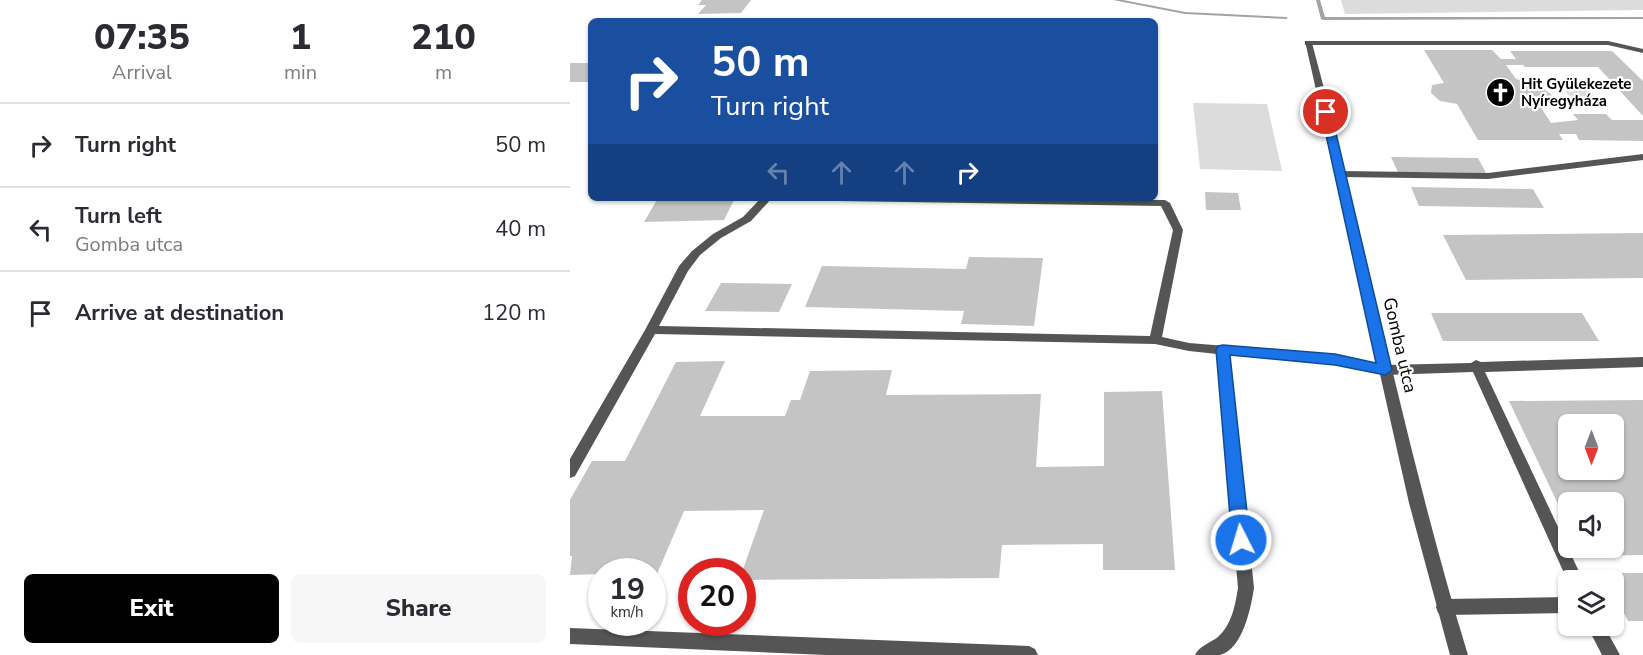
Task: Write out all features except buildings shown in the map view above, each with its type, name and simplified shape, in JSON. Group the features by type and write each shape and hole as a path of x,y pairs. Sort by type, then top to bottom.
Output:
{"street":[{"name":"Gomba utca","path":"1459,655 1444,607 1385,370 1341,174 1308,43 1608,43 1643,51"},
{"path":"1341,174 1488,176 1643,157"},
{"path":"570,472 683,270 696,253 717,236 747,219 764,201"},
{"path":"1035,201 1165,203 1178,230 1155,340"},
{"path":"651,330 1155,340 1189,347 1335,360 1385,370 1476,365 1643,362"},
{"path":"1204,655 1229,639 1241,618 1246,588 1223,350"},
{"path":"1476,365 1570,570"},
{"path":"1444,607 1558,604"},
{"path":"570,636 1029,655"},
{"path":"1601,636 1611,655"}],"shaded area":[{"path":"1341,0 1643,0 1643,10 1345,14"},
{"path":"1556,80 1579,80 1596,99 1572,99"},
{"path":"1193,103 1267,104 1282,171 1200,169"}],"waterway":[{"path":"1115,0 1185,13 1286,18"},
{"path":"1318,0 1323,19 1643,18"}],"place":[{"name":"Hit Gyülekezete Nyíregyháza","path":"1500,93"}],"route":[{"path":"1241,540 1223,350 1335,360 1385,370 1326,112"}]}
